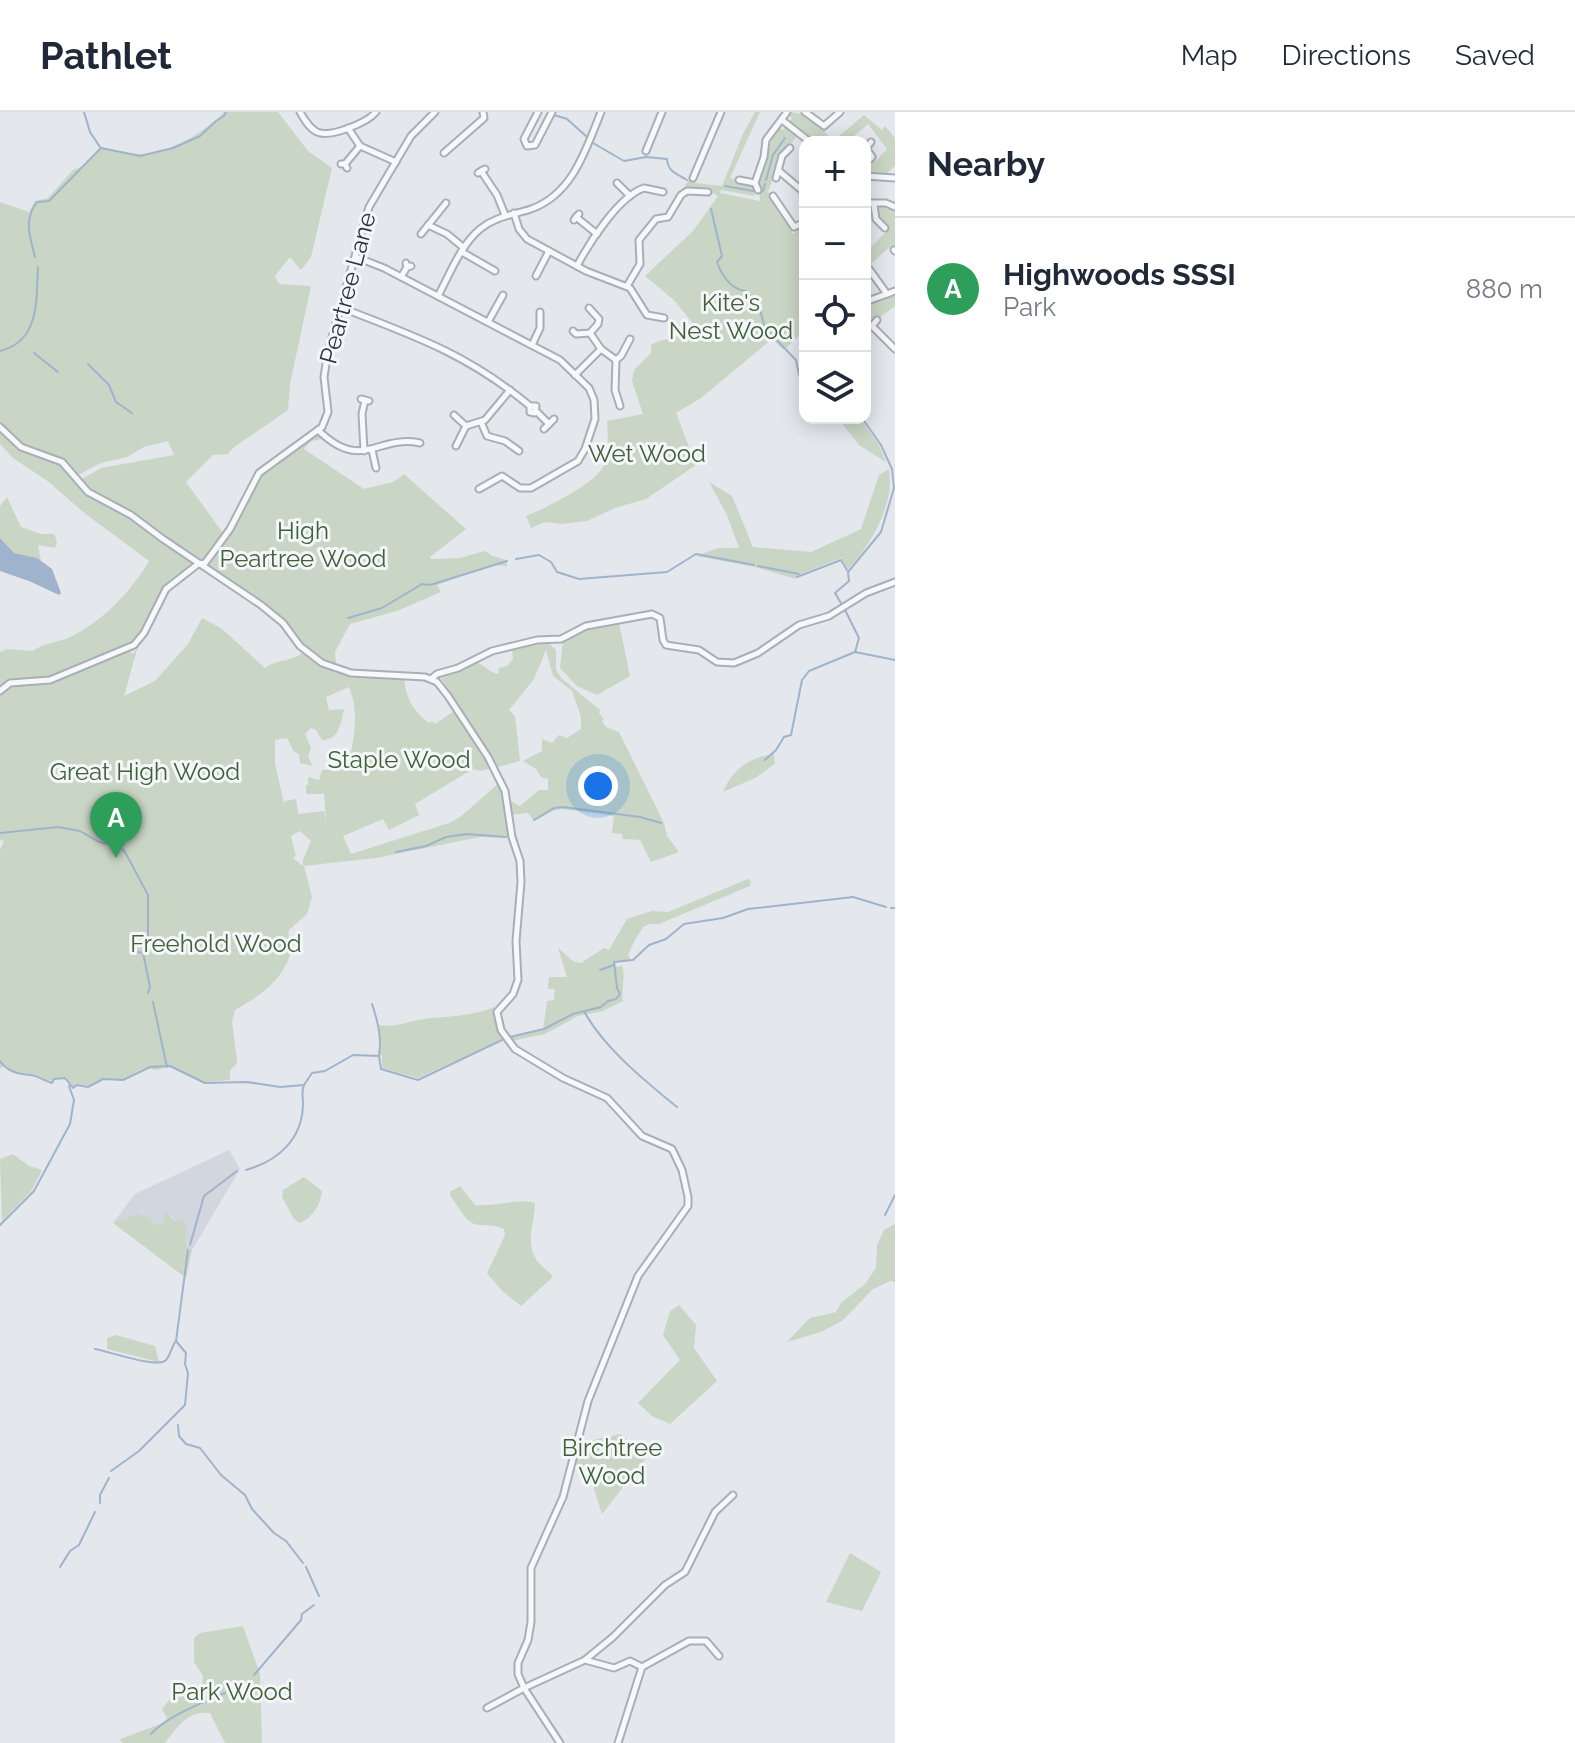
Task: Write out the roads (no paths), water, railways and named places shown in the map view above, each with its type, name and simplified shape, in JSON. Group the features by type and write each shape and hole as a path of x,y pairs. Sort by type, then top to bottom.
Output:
{"street":[{"path":"300,112 310,127 326,134 370,119 376,112"},
{"name":"Peartree Lane","path":"318,430 328,412 324,377 328,351 369,207 411,136 435,112"},
{"path":"444,153 484,118 483,112"},
{"path":"538,112 524,139 527,146 535,145 552,112"},
{"path":"438,296 463,250 481,229 505,215 538,206 576,171 601,112"},
{"path":"646,151 662,112"},
{"path":"693,178 721,112"},
{"path":"739,180 756,186 766,140 787,112"},
{"path":"805,112 824,126 840,114"},
{"path":"782,120 802,136"},
{"path":"348,128 360,146 396,162"},
{"path":"344,165 360,146"},
{"path":"790,148 782,156 777,174 798,187"},
{"path":"481,171 497,195 505,215"},
{"path":"871,176 895,178"},
{"path":"617,183 630,196"},
{"path":"577,266 597,234 630,196 648,187 663,192"},
{"path":"670,227 668,217 683,193 691,190 708,192"},
{"path":"698,200 699,191"},
{"path":"773,196 794,230 799,226"},
{"path":"871,204 886,203 895,207"},
{"path":"874,205 876,219 885,228"},
{"path":"421,234 445,208"},
{"path":"514,213 522,234 601,278 627,286 634,291 650,320 664,318"},
{"path":"576,217 597,234"},
{"path":"627,286 640,264 638,243 642,236 656,219 668,217"},
{"path":"428,225 447,234 463,250 495,271"},
{"path":"539,274 549,251"},
{"path":"356,257 401,277 560,360 585,383 592,394 595,419 582,455 573,465 549,475 537,486 524,489 502,476 482,484"},
{"path":"401,277 408,265"},
{"path":"871,271 887,294"},
{"path":"871,300 895,291"},
{"path":"488,322 503,299"},
{"path":"342,308 436,344 530,406 536,406 537,412 549,424"},
{"path":"574,334 590,333 602,318 589,308"},
{"path":"532,345 540,328 539,315"},
{"path":"877,320 870,325 895,349"},
{"path":"590,333 601,349 616,360"},
{"path":"620,406 614,399 616,360 628,349 630,339"},
{"path":"575,375 601,349"},
{"path":"466,426 481,422 510,390"},
{"path":"364,451 362,414 365,400"},
{"path":"452,414 466,426"},
{"path":"481,422 487,436 518,446"},
{"path":"459,443 466,426"},
{"path":"0,427 21,447 62,462 88,492 131,515 283,623 309,655 322,663 351,673 431,679 448,696 468,724 505,791 512,837 520,861 517,987 496,1017 506,1039 515,1049 563,1078 607,1098 642,1136 672,1149 682,1170 688,1203 638,1276 588,1401 563,1497 531,1568 531,1622 528,1640 518,1663 518,1674 560,1743"},
{"path":"0,691 10,683 50,680 134,645 144,633 166,589 205,563 230,529 259,473 318,430 338,446 364,451 403,442 422,443"},
{"path":"372,450 376,468"},
{"path":"431,679 492,651 537,640 561,639 586,626 652,614 660,618 666,645 699,650 717,662 734,663 758,653 799,625 829,616 866,593 895,582"},
{"path":"487,1708 585,1660 613,1637 665,1585 685,1572 715,1512 733,1495"},
{"path":"618,1743 642,1667 689,1641 706,1641 719,1656"},
{"path":"585,1660 614,1668 630,1661 642,1667"}],"water":[{"path":"0,538 14,553 37,558 52,569 61,593 59,595 0,571"}],"waterway":[{"path":"84,112 90,132 100,147"},
{"path":"35,257 29,229 30,215 37,202 49,201 101,148 140,156 173,148 200,136 226,112"},
{"path":"554,115 567,119 587,137"},
{"path":"766,180 773,155 785,138"},
{"path":"593,143 624,161 646,157 667,159 671,170 687,180"},
{"path":"763,191 765,184"},
{"path":"725,186 753,191"},
{"path":"711,209 722,256 717,262 721,272 731,285 746,291 760,310 765,328 796,360 799,375"},
{"path":"0,351 13,346 29,329 36,306 38,267"},
{"path":"34,353 58,372"},
{"path":"88,364 109,385 116,402 132,413"},
{"path":"842,605 835,593 849,581 848,572 881,532 894,488 892,469 866,424"},
{"path":"516,559 539,555 551,562 557,572 579,579 667,572 696,554 754,565"},
{"path":"797,577 841,560 847,570"},
{"path":"348,618 382,608 422,584 430,585 507,561"},
{"path":"758,566 799,574"},
{"path":"845,610 859,638 855,652 895,660"},
{"path":"765,760 784,737 791,735 802,680 809,671 855,652"},
{"path":"534,820 554,808 563,807 640,817 661,823"},
{"path":"0,833 58,827 80,831 99,842 119,846 125,852 148,895 148,943 143,953 150,987 148,993"},
{"path":"396,852 467,834 506,837"},
{"path":"510,1037 544,1029 573,1014 601,1007 616,999 620,994 614,962 633,960 649,945 666,939 684,924 723,918 748,909 853,897 886,907"},
{"path":"132,951 143,953"},
{"path":"600,970 614,965"},
{"path":"153,1002 167,1067"},
{"path":"372,1004 379,1030 379,1056"},
{"path":"584,1011 614,1051 677,1107"},
{"path":"0,1061 14,1072 52,1083 54,1079 65,1078 73,1088 77,1085 88,1087 103,1079 123,1080 150,1067 170,1066 205,1083 247,1082 280,1087 304,1085 312,1073 325,1071 353,1055 379,1056 381,1069 418,1080 502,1040"},
{"path":"246,1170 268,1161 293,1138 302,1116 304,1085"},
{"path":"0,1225 34,1191 70,1124 74,1100 69,1086"},
{"path":"190,1245 204,1196 237,1171"},
{"path":"885,1215 895,1195"},
{"path":"111,1471 139,1451 185,1405 186,1353 176,1341 188,1250"},
{"path":"95,1349 143,1361 161,1362 166,1360 175,1342"},
{"path":"178,1425 179,1436 186,1444 200,1448 303,1563"},
{"path":"100,1503 100,1495 109,1478"},
{"path":"60,1567 70,1551 79,1545 95,1512"},
{"path":"306,1567 319,1596"},
{"path":"254,1675 301,1620 302,1614 314,1605"},
{"path":"151,1734 176,1715 225,1693"}],"place":[{"name":"Highwoods SSSI","path":"116,858"}],"park label":[{"name":"Kite's Nest Wood","path":"731,317"},
{"name":"Wet Wood","path":"647,454"},
{"name":"High Peartree Wood","path":"303,545"},
{"name":"Staple Wood","path":"399,760"},
{"name":"Great High Wood","path":"145,772"},
{"name":"Freehold Wood","path":"216,944"},
{"name":"Birchtree Wood","path":"612,1462"},
{"name":"Park Wood","path":"232,1692"}]}
